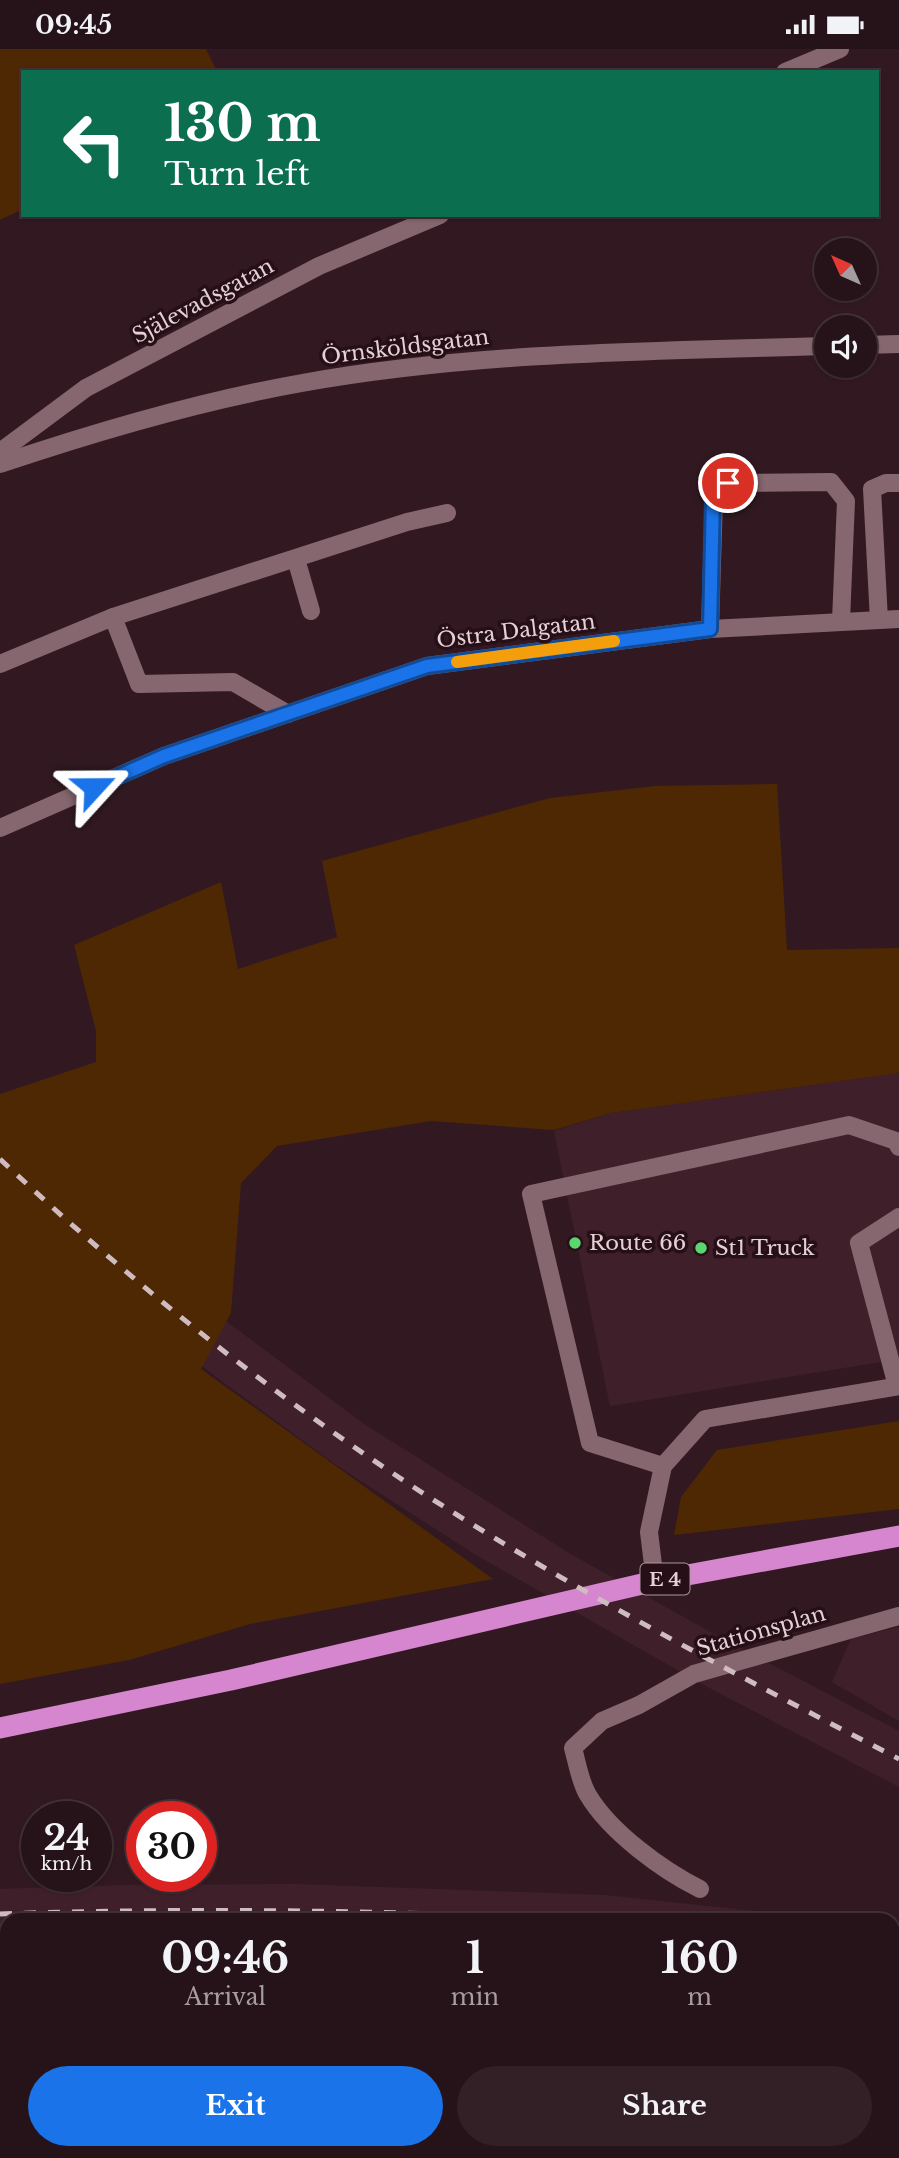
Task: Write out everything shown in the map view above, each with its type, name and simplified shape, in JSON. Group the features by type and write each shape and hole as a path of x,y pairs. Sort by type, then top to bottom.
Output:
{"highway":[{"name":"E 4","path":"0,1728 231,1680 655,1581 899,1536"}],"street":[{"path":"790,70 840,49"},
{"name":"Själevadsgatan","path":"0,452 86,388 319,266 435,217"},
{"path":"877,345 899,344"},
{"name":"Örnsköldsgatan","path":"0,464 102,430 301,383 433,365 551,354 814,346"},
{"path":"710,629 713,497 728,483 831,482 846,501 841,621"},
{"path":"879,619 872,489 886,483 899,483"},
{"path":"0,664 113,617 407,522 447,513"},
{"path":"296,559 311,611"},
{"path":"113,617 139,684 233,682 288,714"},
{"name":"Östra Dalgatan","path":"0,828 164,756 427,666 710,629 899,619"},
{"path":"663,1466 590,1443 531,1194 849,1125 896,1142 899,1147"},
{"path":"655,1581 649,1532 663,1466 705,1419 898,1386 859,1243 899,1217"},
{"name":"Stationsplan","path":"700,1889 669,1874 626,1838 587,1794 573,1748 602,1721 639,1705 694,1674 899,1616"}],"shaded area":[{"path":"0,49 206,49 216,70 21,70 21,210 0,220"},
{"path":"777,784 787,950 899,948 899,1073 611,1113 554,1130 431,1121 277,1146 241,1183 231,1313 201,1369 493,1579 250,1624 129,1660 0,1684 0,1094 96,1062 96,1031 74,945 221,882 238,969 337,937 322,861 550,798 655,786"},
{"path":"899,1073 899,1359 610,1406 554,1131 611,1113"},
{"path":"0,1125 203,1304 364,1424 569,1553 723,1639 899,1731 899,1787 700,1683 476,1555 336,1465 216,1377 172,1342"},
{"path":"899,1421 899,1509 674,1535 681,1497 717,1450"},
{"path":"899,1627 899,1721 832,1682 851,1639"},
{"path":"217,1884 295,1884 604,1895 775,1913 0,1913 0,1889 21,1888 21,1892 112,1892 112,1886 126,1885 126,1892 217,1892"}],"railway":[{"path":"0,1159 102,1251 208,1339 318,1422 375,1461 432,1499 604,1602 899,1759"},
{"path":"50,1913 398,1913"}],"slow traffic":[{"path":"457,662 614,641"}],"place":[{"name":"Route 66","path":"575,1243"},
{"name":"St1 Truck","path":"701,1248"}],"route":[{"path":"94,787 164,756 427,666 710,629 713,497 728,483"}]}
